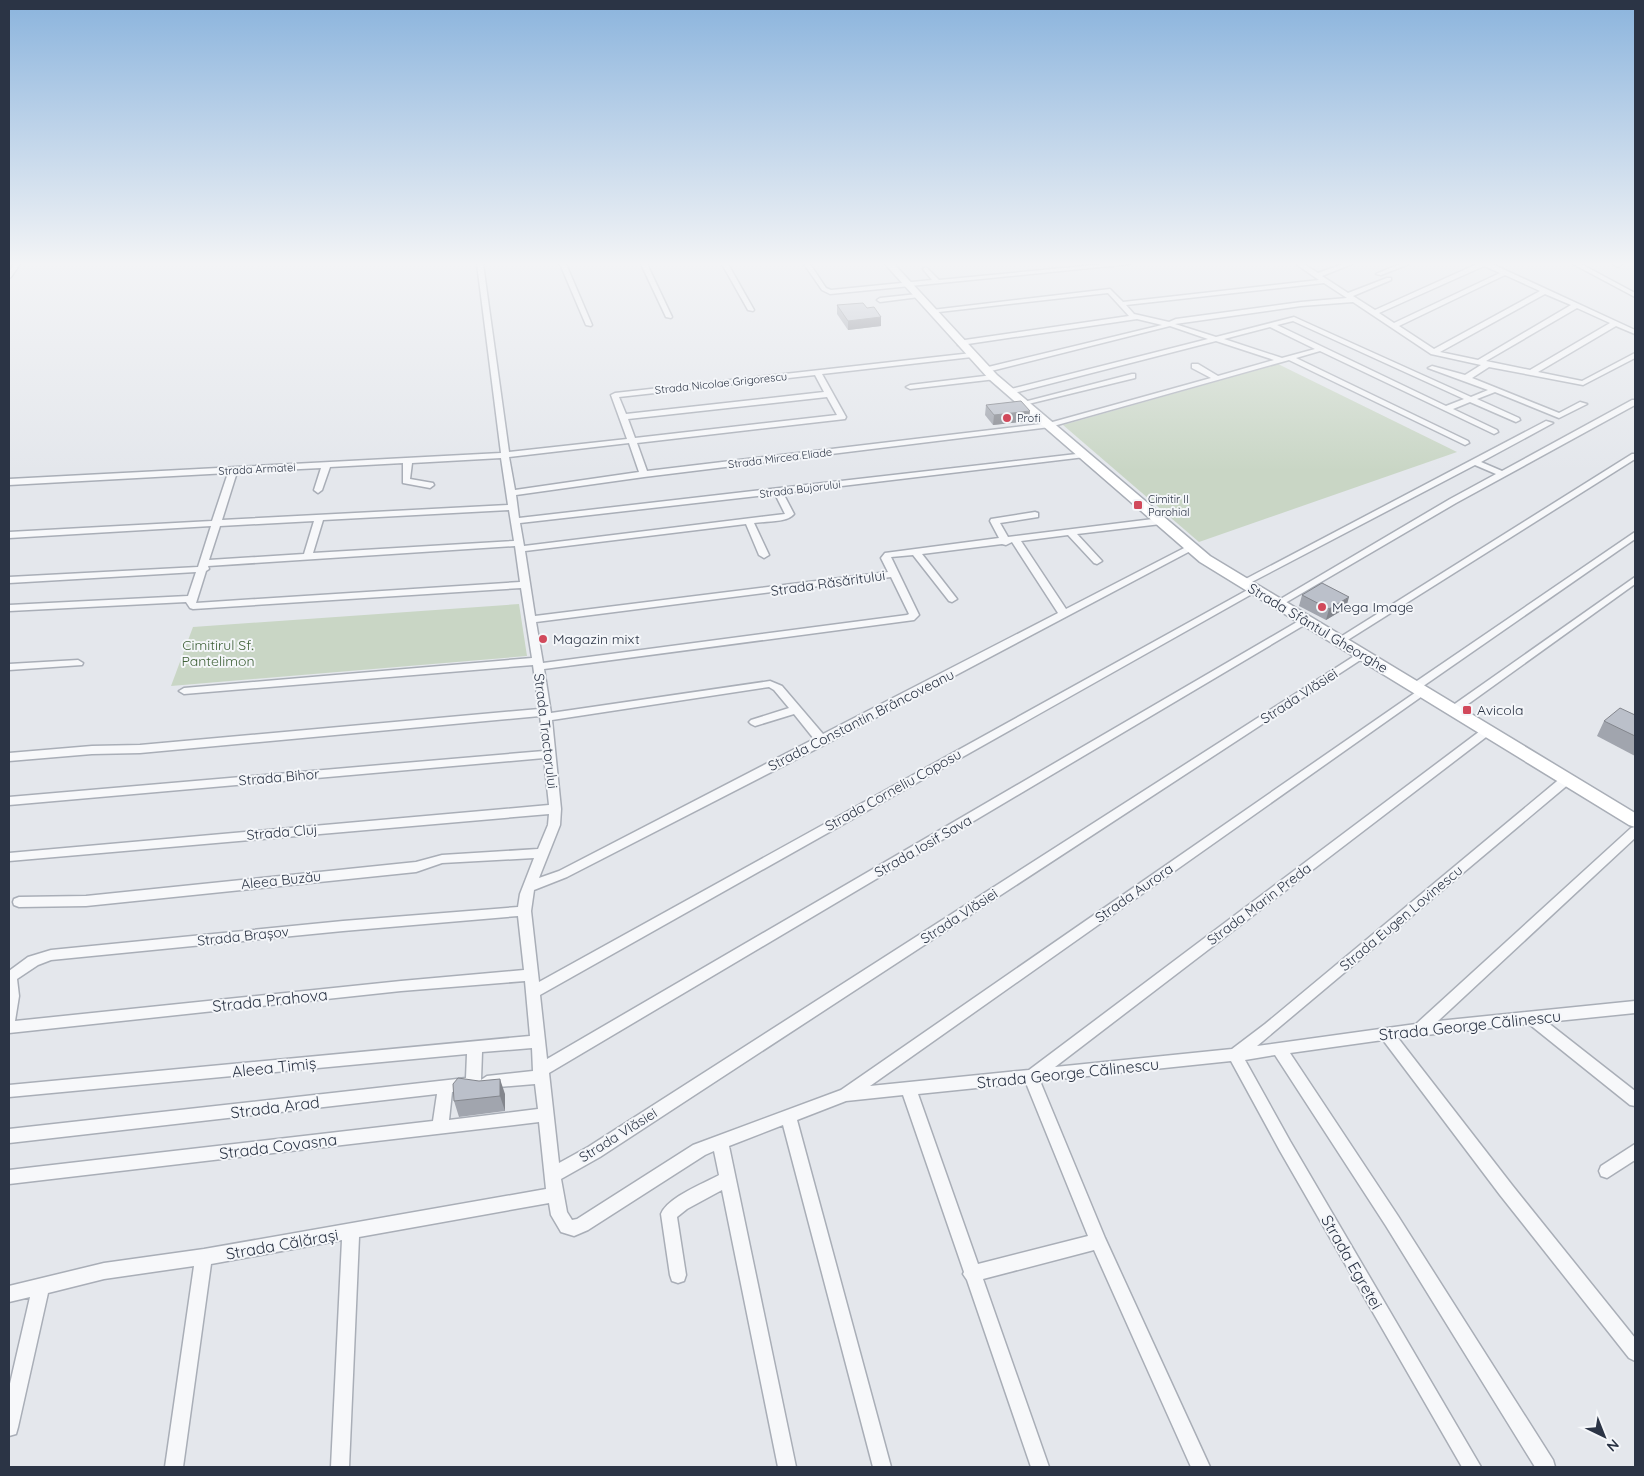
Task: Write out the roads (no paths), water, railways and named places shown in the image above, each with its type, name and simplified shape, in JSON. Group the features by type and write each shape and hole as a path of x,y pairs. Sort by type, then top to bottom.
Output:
{"street":[{"name":"Strada Tractorului","path":"489,333 505,455 546,715 555,808 554,825 529,887 524,911 555,1195"},
{"name":"Strada Sfântul Gheorghe","path":"952,333 1010,392 1191,548 1249,587 1635,821"},
{"path":"961,343 1030,333"},
{"path":"910,387 990,373 1141,333"},
{"path":"1196,333 1286,359 1465,443"},
{"path":"1010,392 1236,333"},
{"path":"1287,333 1494,432"},
{"path":"1327,333 1516,420"},
{"path":"1404,333 1434,352 1478,363 1583,383 1635,355"},
{"path":"1434,352 1469,333"},
{"path":"1478,363 1529,333"},
{"path":"1531,373 1599,333"},
{"name":"Strada Mircea Eliade","path":"512,493 644,474 1050,425 1321,349"},
{"name":"Strada Nicolae Grigorescu","path":"644,474 630,440 615,394 972,355"},
{"path":"1466,378 1488,364"},
{"path":"1195,366 1217,378"},
{"path":"1432,368 1466,378 1558,416 1583,404"},
{"path":"622,417 829,394 817,372"},
{"path":"1024,403 1132,376"},
{"path":"1446,409 1494,390"},
{"name":"Strada Armatei","path":"9,482 505,455 842,417 829,394"},
{"path":"1277,604 1502,474 1635,402"},
{"name":"Strada Corneliu Coposu","path":"533,992 1249,587 1474,462 1549,423"},
{"name":"Strada Bujorului","path":"516,521 1085,455"},
{"path":"1339,641 1635,456"},
{"path":"408,459 406,481 430,485"},
{"path":"1474,462 1502,474"},
{"path":"318,490 326,465"},
{"path":"193,602 233,470"},
{"path":"9,580 205,566 308,556 519,546 749,521 789,515 778,492"},
{"path":"9,536 513,507"},
{"path":"1035,515 994,521 1011,541 1064,614"},
{"path":"308,556 319,518"},
{"path":"749,521 764,554"},
{"name":"Strada Răsăritului","path":"530,620 892,574 886,556 1161,521"},
{"path":"1071,533 1096,561"},
{"name":"Strada Aurora","path":"846,1095 1635,535"},
{"name":"Strada Constantin Brâncoveanu","path":"529,887 563,874 1191,548"},
{"path":"916,552 952,599"},
{"path":"184,690 537,664 774,637 913,616 892,574"},
{"path":"1453,710 1635,580"},
{"path":"9,608 193,602 525,585"},
{"name":"Strada Iosif Sava","path":"541,1074 1306,621"},
{"name":"Strada Vlăsiei","path":"553,1175 594,1152 1363,655"},
{"path":"9,667 78,663"},
{"path":"9,757 92,750 140,749 546,715 766,684 778,688 822,741"},
{"path":"754,722 796,710"},
{"name":"Strada Marin Preda","path":"1031,1077 1488,731"},
{"name":"Strada Bihor","path":"9,801 550,754"},
{"name":"Strada Eugen Lovinescu","path":"1235,1055 1270,1028 1566,780"},
{"name":"Strada Cluj","path":"9,857 555,808"},
{"path":"1420,1029 1635,831"},
{"name":"Aleea Buzău","path":"19,902 86,900 416,867 442,859 542,853"},
{"name":"Strada Brașov","path":"9,1018 12,996 10,977 33,961 51,956 343,926 524,911"},
{"name":"Strada Prahova","path":"9,1027 401,986 531,975"},
{"name":"Strada George Călinescu","path":"555,1195 562,1222 567,1227 574,1228 594,1218 688,1156 720,1142 846,1095 1235,1055 1420,1029 1635,1007"},
{"path":"1532,1018 1635,1100"},
{"path":"1387,1034 1506,1190 1635,1352"},
{"name":"Aleea Timiș","path":"9,1091 538,1040"},
{"path":"473,1084 476,1047"},
{"path":"1279,1049 1392,1221 1546,1467"},
{"name":"Strada Egretei","path":"1235,1055 1284,1146 1472,1467"},
{"name":"Strada Arad","path":"9,1136 473,1084 541,1074"},
{"path":"1031,1077 1098,1241 1201,1467"},
{"path":"440,1128 445,1087"},
{"path":"908,1088 971,1274 1040,1467"},
{"name":"Strada Covasna","path":"9,1177 546,1115"},
{"path":"788,1116 882,1467"},
{"path":"720,1142 787,1467"},
{"path":"1607,1171 1635,1152"},
{"path":"678,1274 669,1223 670,1214 681,1204 727,1179"},
{"name":"Strada Călărași","path":"9,1294 41,1284 104,1271 204,1257 555,1195"},
{"path":"340,1467 351,1232"},
{"path":"971,1274 1098,1241"},
{"path":"174,1467 204,1257"},
{"path":"9,1427 41,1284"}],"place":[{"name":"Profi","path":"1007,418"},
{"name":"Cimitir II Parohial","path":"1138,505"},
{"name":"Mega Image","path":"1322,607"},
{"name":"Magazin mixt","path":"543,639"},
{"name":"Avicola","path":"1467,710"}],"park label":[{"name":"Cimitirul Sf. Pantelimon","path":"218,654"}]}
